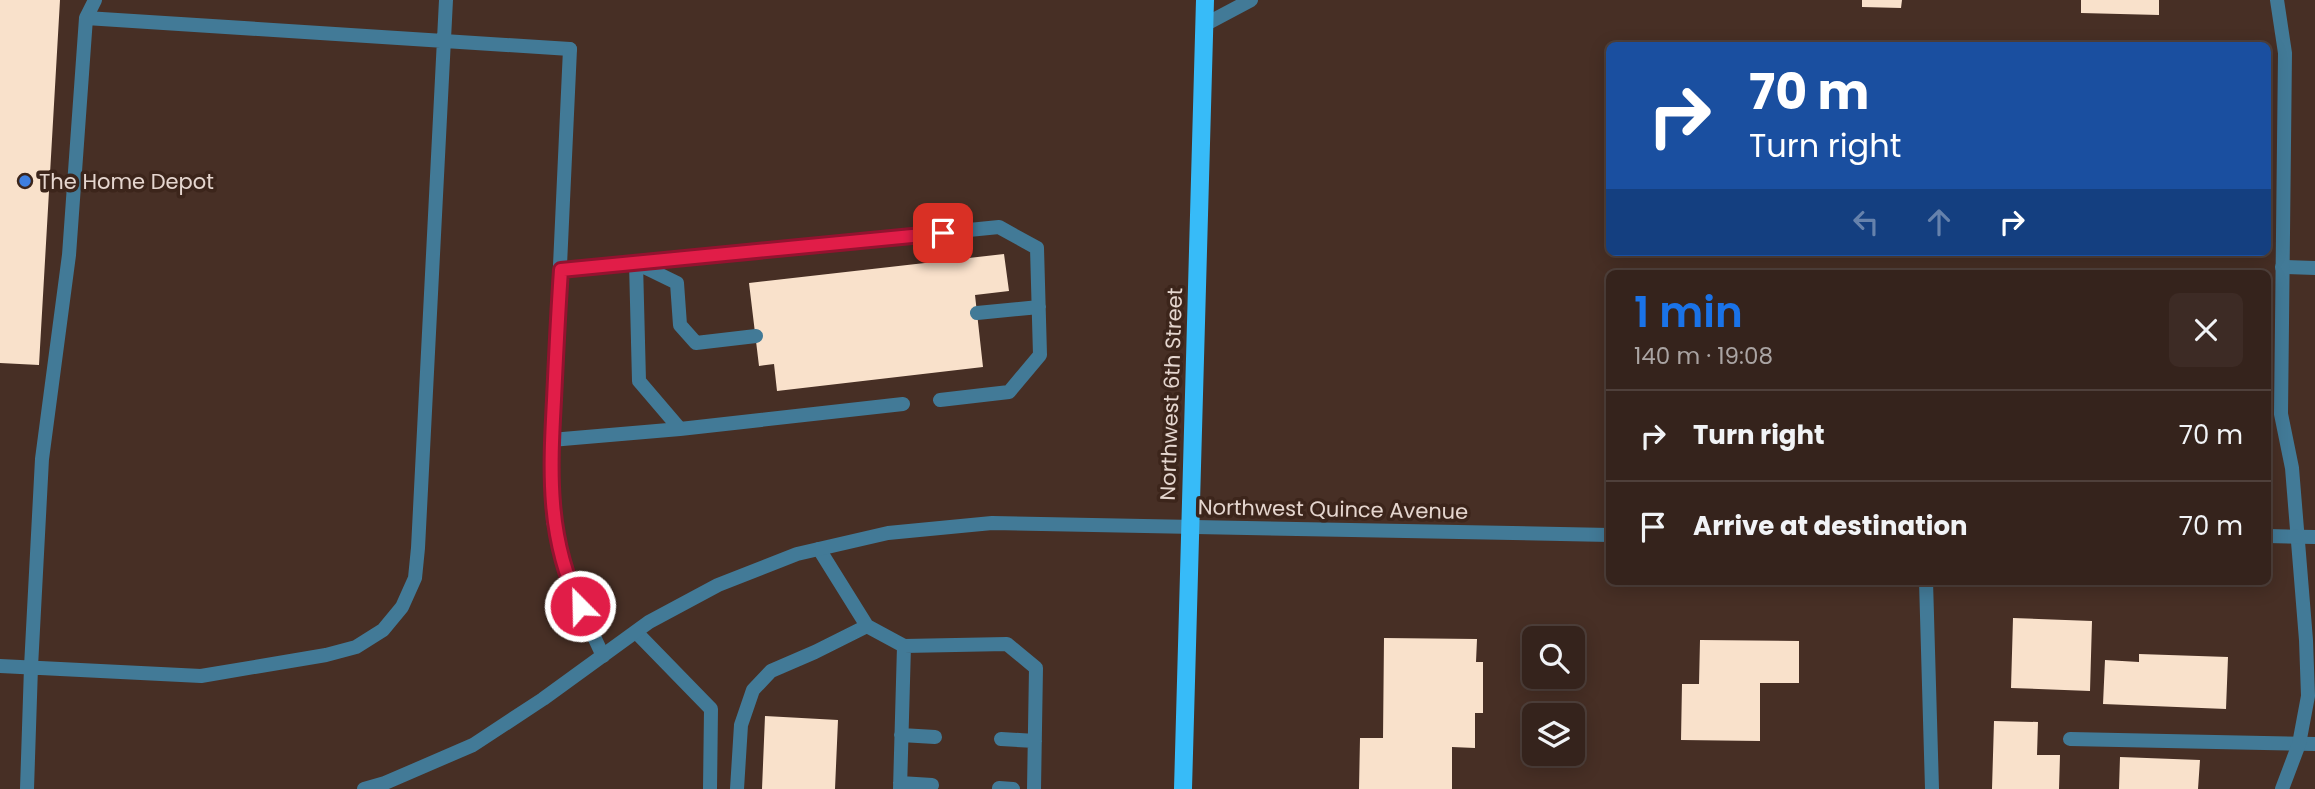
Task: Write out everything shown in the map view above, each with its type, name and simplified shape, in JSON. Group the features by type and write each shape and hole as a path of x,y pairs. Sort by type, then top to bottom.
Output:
{"main road":[{"name":"Northwest 6th Street","path":"1183,789 1205,0"}],"street":[{"path":"27,789 42,459 69,255 86,18 95,0"},
{"path":"0,666 201,676 327,655 356,647 383,630 402,607 415,578 418,548 446,0"},
{"path":"1204,24 1251,0"},
{"path":"2277,0 2286,53 2281,414 2292,468 2308,696 2299,744 2282,789"},
{"path":"86,18 570,48 551,440 553,521 568,581 603,656"},
{"path":"561,270 999,227 1037,248 1040,355 1009,393 940,400"},
{"path":"636,263 677,283 680,325 696,343 756,336"},
{"path":"636,263 639,381 680,429"},
{"path":"2282,267 2315,268"},
{"path":"977,313 1039,307"},
{"path":"551,440 680,429 903,404"},
{"name":"Northwest Quince Avenue","path":"364,789 473,745 543,699 649,622 718,584 797,554 888,533 992,523 1606,535"},
{"path":"2271,536 2315,537"},
{"path":"819,549 867,626 904,646 1007,644 1036,668 1034,789"},
{"path":"1926,585 1932,789"},
{"path":"737,789 741,725 753,690 771,671 867,626"},
{"path":"636,632 711,709 710,789"},
{"path":"904,646 900,786 932,785"},
{"path":"901,736 935,737"},
{"path":"2070,739 2315,744"},
{"path":"1001,740 1035,741"},
{"path":"999,788 1013,789"}],"building":[{"name":"The Home Depot","path":"0,0 60,0 39,365 0,363"},
{"path":"1862,0 1902,0 1901,8 1862,7"},
{"path":"2081,0 2159,0 2159,15 2081,13"},
{"path":"1004,254 1009,291 975,295 983,367 777,391 774,364 759,366 749,283"},
{"path":"2013,618 2092,621 2090,691 2011,688"},
{"path":"1384,638 1477,639 1476,662 1483,662 1483,713 1475,713 1475,748 1452,747 1452,789 1359,789 1360,738 1383,738"},
{"path":"1700,640 1799,641 1799,683 1760,683 1760,741 1681,740 1682,684 1699,684"},
{"path":"2139,654 2228,657 2226,709 2103,704 2105,660 2139,662"},
{"path":"765,716 838,720 835,789 762,789"},
{"path":"1994,721 2038,722 2037,755 2060,755 2059,789 1992,789"},
{"path":"2120,757 2200,760 2198,789 2119,789"}],"place":[{"name":"The Home Depot","path":"25,181"}],"route":[{"path":"580,606 568,581 553,521 551,460 561,270 943,233"}]}
